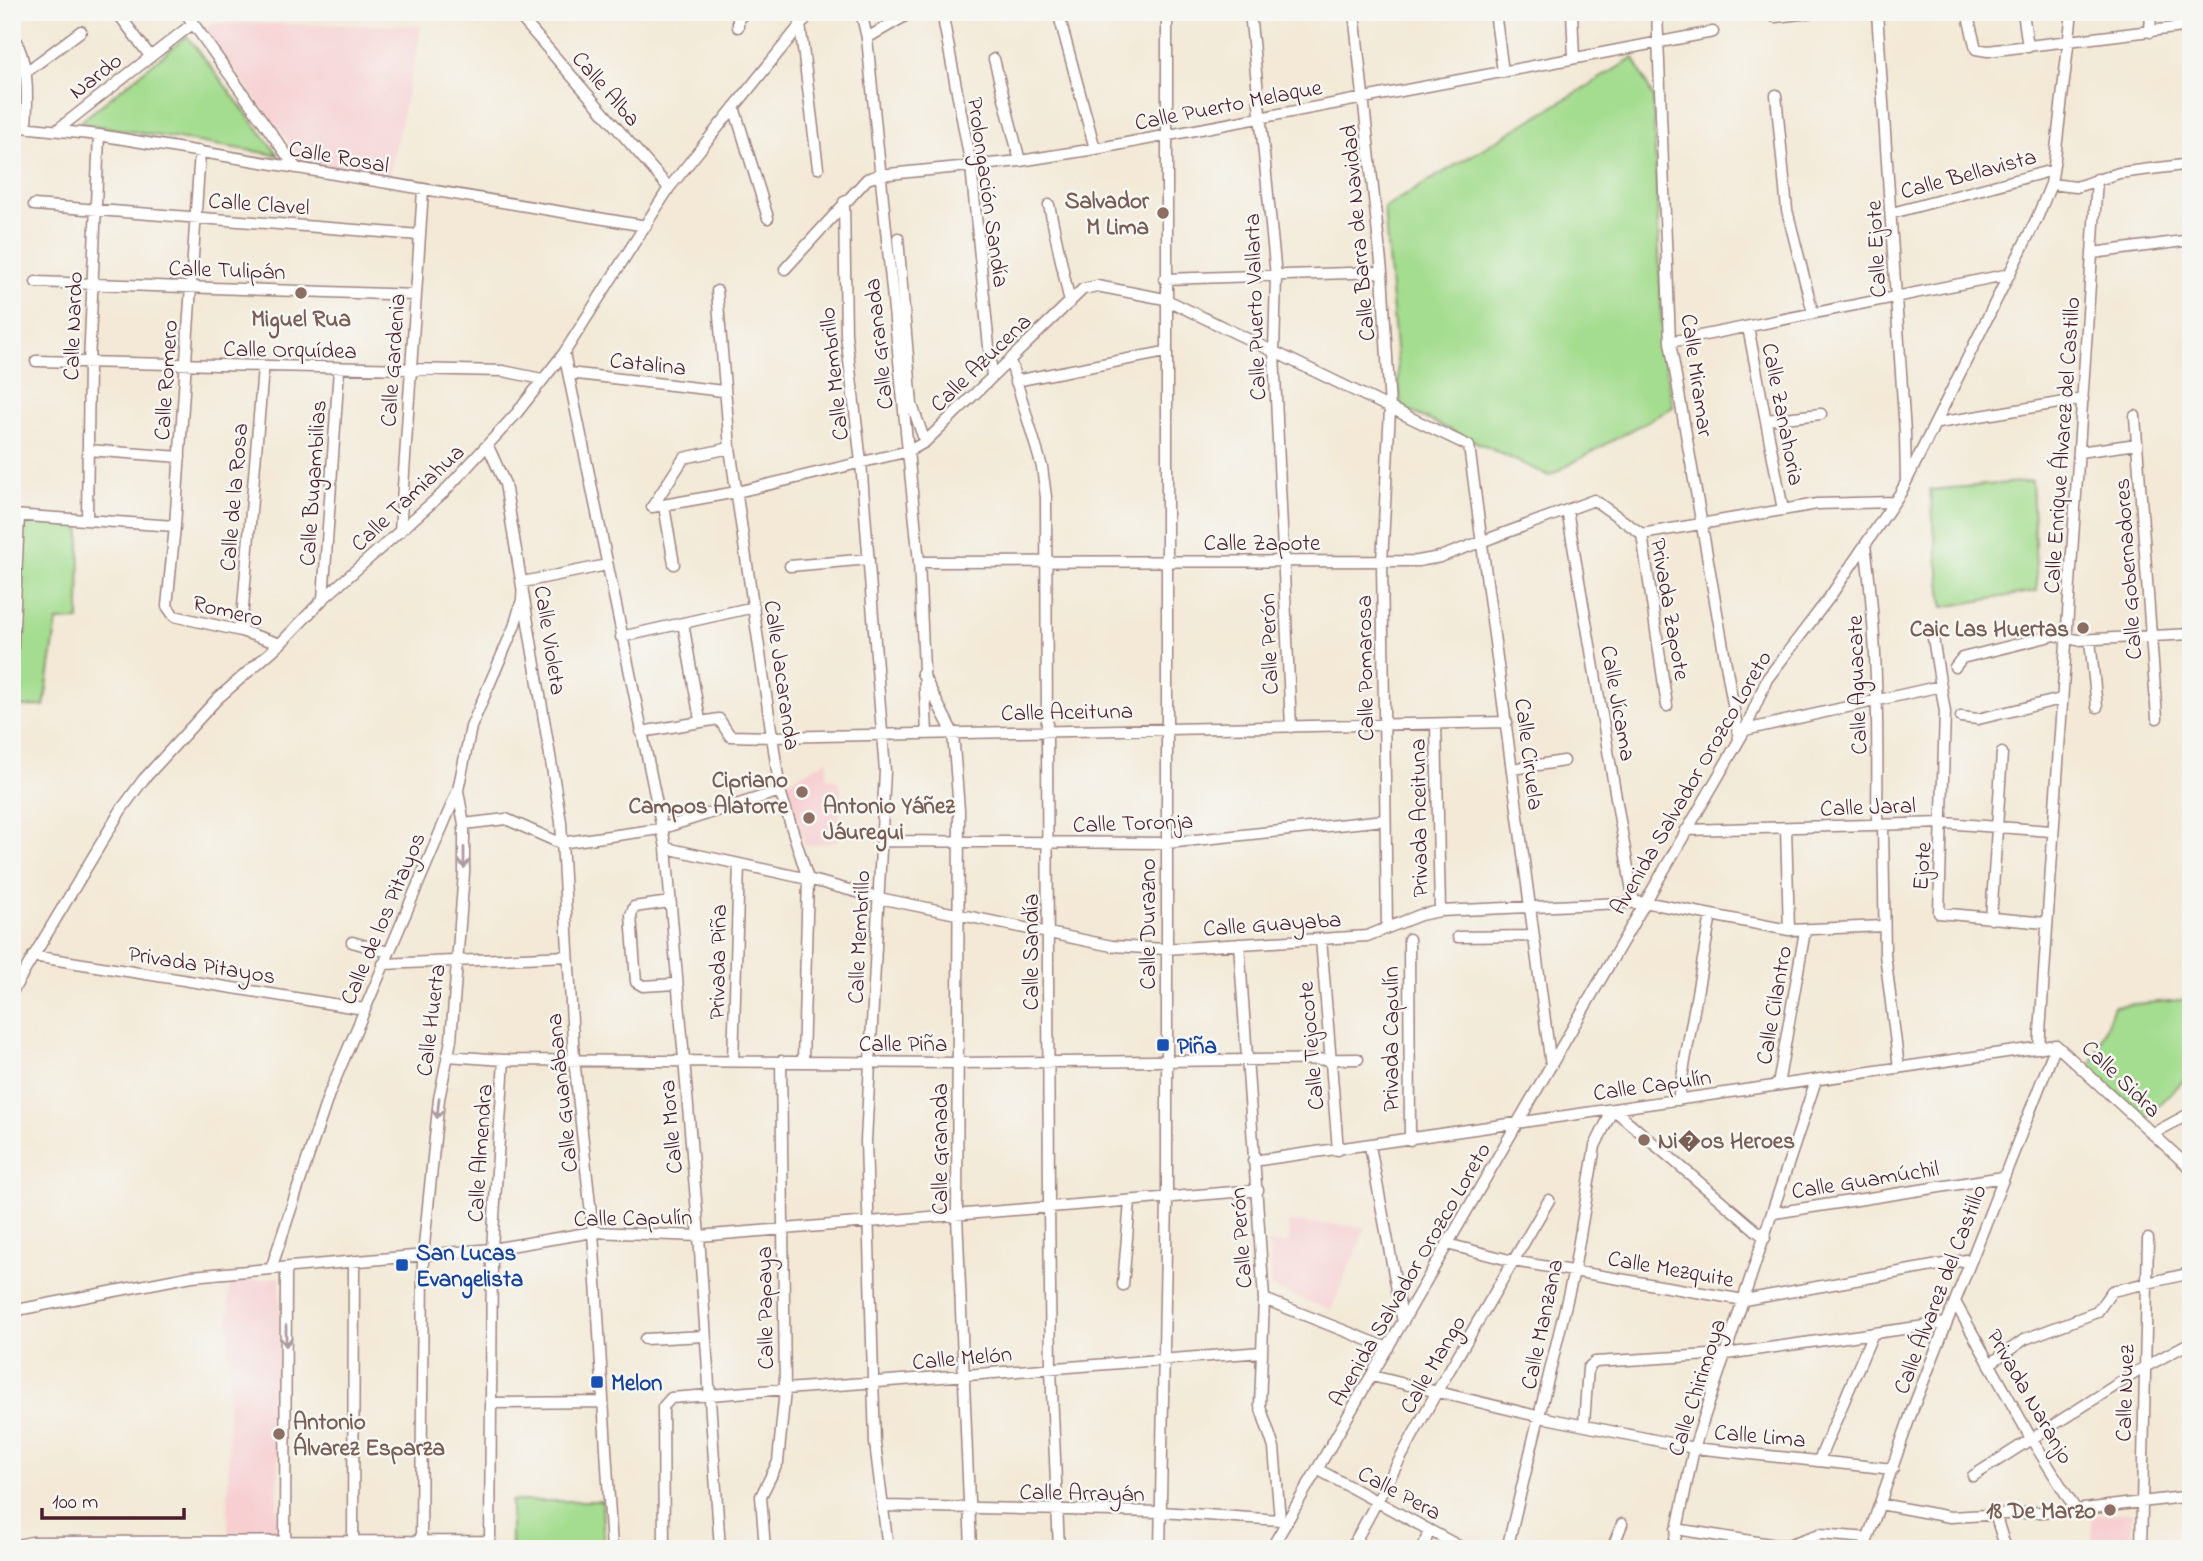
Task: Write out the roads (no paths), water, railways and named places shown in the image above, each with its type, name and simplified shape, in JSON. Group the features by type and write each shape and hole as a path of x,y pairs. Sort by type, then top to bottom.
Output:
{"street":[{"path":"117,12 150,56"},
{"path":"185,12 191,25 296,168"},
{"name":"Calle Alba","path":"516,12 669,188"},
{"name":"Calle Tamiahua","path":"12,992 121,810 143,780 217,699 280,644 323,599 443,494 488,446 564,353 669,188 811,12"},
{"name":"Calle Granada","path":"861,12 867,38 909,451 919,562 922,673 927,734"},
{"path":"867,38 912,12"},
{"name":"Prolongación Sandía","path":"942,12 971,166 992,377"},
{"path":"1058,12 1095,149"},
{"name":"Calle Durazno","path":"1160,1549 1167,1199 1167,12"},
{"name":"Calle Puerto Vallarta","path":"1250,12 1276,276 1274,353 1284,560"},
{"name":"Calle Barra de Navidad","path":"1354,12 1382,272 1390,409"},
{"path":"1495,12 1503,72"},
{"path":"1572,12 1574,58"},
{"name":"Calle Miramar","path":"1657,12 1670,342 1742,734"},
{"path":"1767,13 1775,17 1816,12"},
{"name":"Calle Ejote","path":"1877,12 1892,213 1906,483"},
{"path":"1967,12 1976,49 1988,51 2191,26"},
{"path":"2022,12 2028,47"},
{"name":"Avenida Salvador Orozco Loreto","path":"1271,1549 1283,1522 1372,1376 1551,1067 1639,902 1686,830 1742,734 1767,679 1865,545 1906,483 1938,423 2051,184 2072,12"},
{"path":"2150,32 2151,12"},
{"path":"800,24 818,168"},
{"name":"Nardo","path":"57,130 191,25"},
{"path":"26,72 81,31"},
{"name":"Calle Puerto Melaque","path":"785,269 867,179 879,175 1020,161 1095,149 1713,32"},
{"path":"13,37 26,72 26,126"},
{"path":"994,59 1020,161"},
{"path":"1776,95 1787,210 1813,313"},
{"path":"734,107 768,218"},
{"name":"Calle Rosal","path":"12,126 99,135 646,226"},
{"name":"Calle Nardo","path":"87,519 89,364 99,135"},
{"name":"Calle Romero","path":"168,611 200,151"},
{"name":"Calle Bellavista","path":"2051,184 2076,187 2119,173 2191,164"},
{"name":"Calle Bellavista","path":"1892,213 2053,170"},
{"name":"Calle Enrique Álvarez del Castillo","path":"2039,1048 2051,831 2097,179"},
{"name":"Calle Gardenia","path":"400,532 423,190"},
{"name":"Calle Membrillo","path":"844,202 846,335 862,462 886,771 866,1141 875,1443 888,1549"},
{"name":"Calle Clavel","path":"34,205 420,235"},
{"path":"1049,205 1070,303"},
{"path":"898,238 912,405 925,442"},
{"path":"2093,253 2191,240"},
{"path":"1165,279 1382,272"},
{"path":"1670,342 2010,274"},
{"name":"Calle Tulipán","path":"36,282 416,295"},
{"name":"Calle Azucena","path":"730,448 684,458 652,507 737,492 909,451 925,442 1083,289 1097,286 1165,299 1469,446"},
{"name":"Calle Jacaranda","path":"716,291 730,448 780,791 808,878 803,1061"},
{"name":"Calle Zanahoria","path":"1748,327 1783,510"},
{"path":"1015,381 1165,352"},
{"path":"564,353 660,829"},
{"name":"Calle Sandía","path":"1010,360 1042,467 1046,496 1049,1207 1051,1369 1059,1549"},
{"name":"Calle Orquídea","path":"36,361 263,368 503,371 542,379"},
{"name":"Calle de la Rosa","path":"241,631 263,368"},
{"name":"Calle Bugambilias","path":"323,599 339,369"},
{"name":"Catalina","path":"569,373 723,391"},
{"path":"1938,423 2082,400"},
{"name":"Calle Pomarosa","path":"1387,927 1382,562 1390,409"},
{"path":"1766,420 1821,414"},
{"name":"Calle Gobernadores","path":"2135,416 2157,718"},
{"path":"2079,452 2137,444"},
{"name":"Calle Violeta","path":"488,446 505,484 523,582 561,822 560,843"},
{"name":"Calle Ciruela","path":"1469,446 1551,1067"},
{"path":"88,450 180,457"},
{"name":"Calle Zapote","path":"919,562 1418,561 1594,500"},
{"name":"Privada Zapote","path":"1594,500 1642,534 1667,706"},
{"path":"1642,534 1842,501 1892,502"},
{"path":"664,506 674,564"},
{"name":"Calle Jícama","path":"1566,510 1639,902"},
{"path":"12,668 16,516 175,526"},
{"name":"Calle Aguacate","path":"1865,545 1874,611 1884,926 1899,1068"},
{"path":"790,566 869,559"},
{"name":"Calle Perón","path":"1284,560 1291,727"},
{"path":"523,582 607,565"},
{"name":"Calle de los Pitayos","path":"271,1269 329,1094 458,790 471,727 514,627 522,600 523,582"},
{"path":"621,637 754,607"},
{"name":"Romero","path":"168,611 174,616 241,631 280,644"},
{"path":"640,732 700,720 683,623"},
{"path":"1932,632 1945,712 1944,822"},
{"path":"1955,667 1962,658 2055,635 2090,640 2191,635"},
{"path":"2090,640 2096,707"},
{"name":"Calle Granada","path":"922,673 953,733 959,842 957,1215 971,1549"},
{"path":"1742,734 1941,686"},
{"path":"1961,717 1978,719 2061,699"},
{"name":"Calle Aceituna","path":"700,720 722,720 728,734 733,736 772,737 1507,722"},
{"name":"Privada Aceituna","path":"1436,724 1440,911"},
{"path":"2002,753 1991,919 2046,923"},
{"path":"1512,769 1564,761"},
{"name":"Calle Huerta","path":"421,1545 423,1255 439,1099 447,1056 464,873 464,824 458,790"},
{"path":"464,824 506,819 560,843 660,829 780,791"},
{"name":"Calle Toronja","path":"882,841 1167,843 1384,820"},
{"name":"Calle Jaral","path":"1686,830 1944,822 2051,831"},
{"name":"Ejote","path":"1944,822 1939,913 1991,919"},
{"name":"Calle Cilantro","path":"1786,828 1789,930"},
{"name":"Calle Mora","path":"660,829 666,848 699,1236 720,1549"},
{"name":"Calle Guanábana","path":"560,843 574,1059 593,1232 612,1549"},
{"name":"Calle Guayaba","path":"666,848 808,878 879,898 1112,946 1165,949 1367,936 1440,911 1639,902 1789,930 1884,926"},
{"name":"Privada Piña","path":"733,1061 739,864"},
{"path":"670,901 631,908 631,928 637,984 676,984"},
{"path":"1678,1100 1711,915"},
{"name":"Calle Cilantro","path":"1778,1085 1805,931"},
{"path":"1458,937 1534,936"},
{"name":"Calle Tejocote","path":"1321,939 1338,1150"},
{"name":"Privada Capulín","path":"1409,939 1410,1140"},
{"path":"352,942 388,952"},
{"name":"Calle Perón","path":"1239,944 1264,1299 1260,1406 1274,1448 1283,1522"},
{"name":"Privada Pitayos","path":"33,956 364,1009"},
{"path":"383,964 568,956"},
{"name":"Calle Capulín","path":"1253,1161 2056,1045"},
{"name":"Calle Sidra","path":"2056,1045 2191,1169"},
{"name":"Calle Álvarez del Castillo","path":"1866,1544 1946,1322 2056,1045"},
{"name":"Calle Piña","path":"447,1056 504,1060 959,1063 1358,1059"},
{"name":"Calle Almendra","path":"490,1545 492,1249 504,1060"},
{"name":"Calle Papaya","path":"765,1549 761,1496 778,1462 785,1391 781,1061"},
{"name":"Calle Chirimoya","path":"1673,1549 1694,1448 1816,1080"},
{"path":"1613,1109 1765,1238"},
{"name":"Calle Manzana","path":"1507,1549 1541,1417 1574,1271 1595,1146 1613,1109"},
{"path":"2152,1134 2191,1113"},
{"path":"1370,1146 1403,1322"},
{"name":"Calle Guamúchil","path":"1774,1213 2003,1177"},
{"name":"Calle Capulín","path":"12,1311 192,1276 492,1249 593,1232 699,1236 1258,1190"},
{"name":"Calle Mango","path":"1351,1549 1436,1392 1549,1200"},
{"path":"1123,1285 1130,1202"},
{"name":"Calle Nuez","path":"2141,1549 2148,1238"},
{"name":"Calle Mezquite","path":"1447,1244 1513,1261 1744,1300 1972,1259"},
{"path":"353,1545 354,1261"},
{"path":"285,1545 286,1268"},
{"path":"1991,1363 2025,1339 2097,1312 2112,1291 2191,1273"},
{"path":"1264,1299 1388,1348"},
{"name":"Privada Naranjo","path":"1955,1301 2032,1440 2076,1510"},
{"path":"1584,1424 1590,1363 1726,1354 1946,1322"},
{"path":"1819,1460 1873,1333"},
{"path":"645,1339 705,1336"},
{"path":"1972,1476 2143,1368 2191,1342"},
{"name":"Calle Melón","path":"664,1549 665,1401 1262,1352"},
{"name":"Calle Lima","path":"1372,1376 1541,1417 1694,1448 1893,1469"},
{"path":"491,1404 603,1402"},
{"name":"Calle Pera","path":"1317,1469 1464,1549"},
{"path":"1880,1504 1950,1517 2076,1510 2191,1496"},
{"name":"Calle Arrayán","path":"884,1506 1161,1512 1283,1522"},
{"path":"1995,1514 2006,1549"},
{"path":"1612,1549 1622,1524"},
{"path":"1676,1529 1776,1545 1788,1545 1820,1534 1866,1544"},
{"path":"1423,1549 1429,1530"},
{"path":"12,1546 32,1542 490,1545"}],"place":[{"name":"Salvador M Lima","path":"1163,213"},
{"name":"Miguel Rua","path":"301,293"},
{"name":"Caic Las Huertas","path":"2083,628"},
{"name":"Cipriano Campos Alatorre","path":"802,792"},
{"name":"Antonio Yáñez Jáuregui","path":"809,818"},
{"name":"Piña","path":"1163,1045"},
{"name":"Ni�os Heroes","path":"1644,1140"},
{"name":"San Lucas Evangelista","path":"402,1265"},
{"name":"Melon","path":"597,1382"},
{"name":"Antonio Álvarez Esparza","path":"279,1434"},
{"name":"18 De Marzo","path":"2110,1510"}]}
